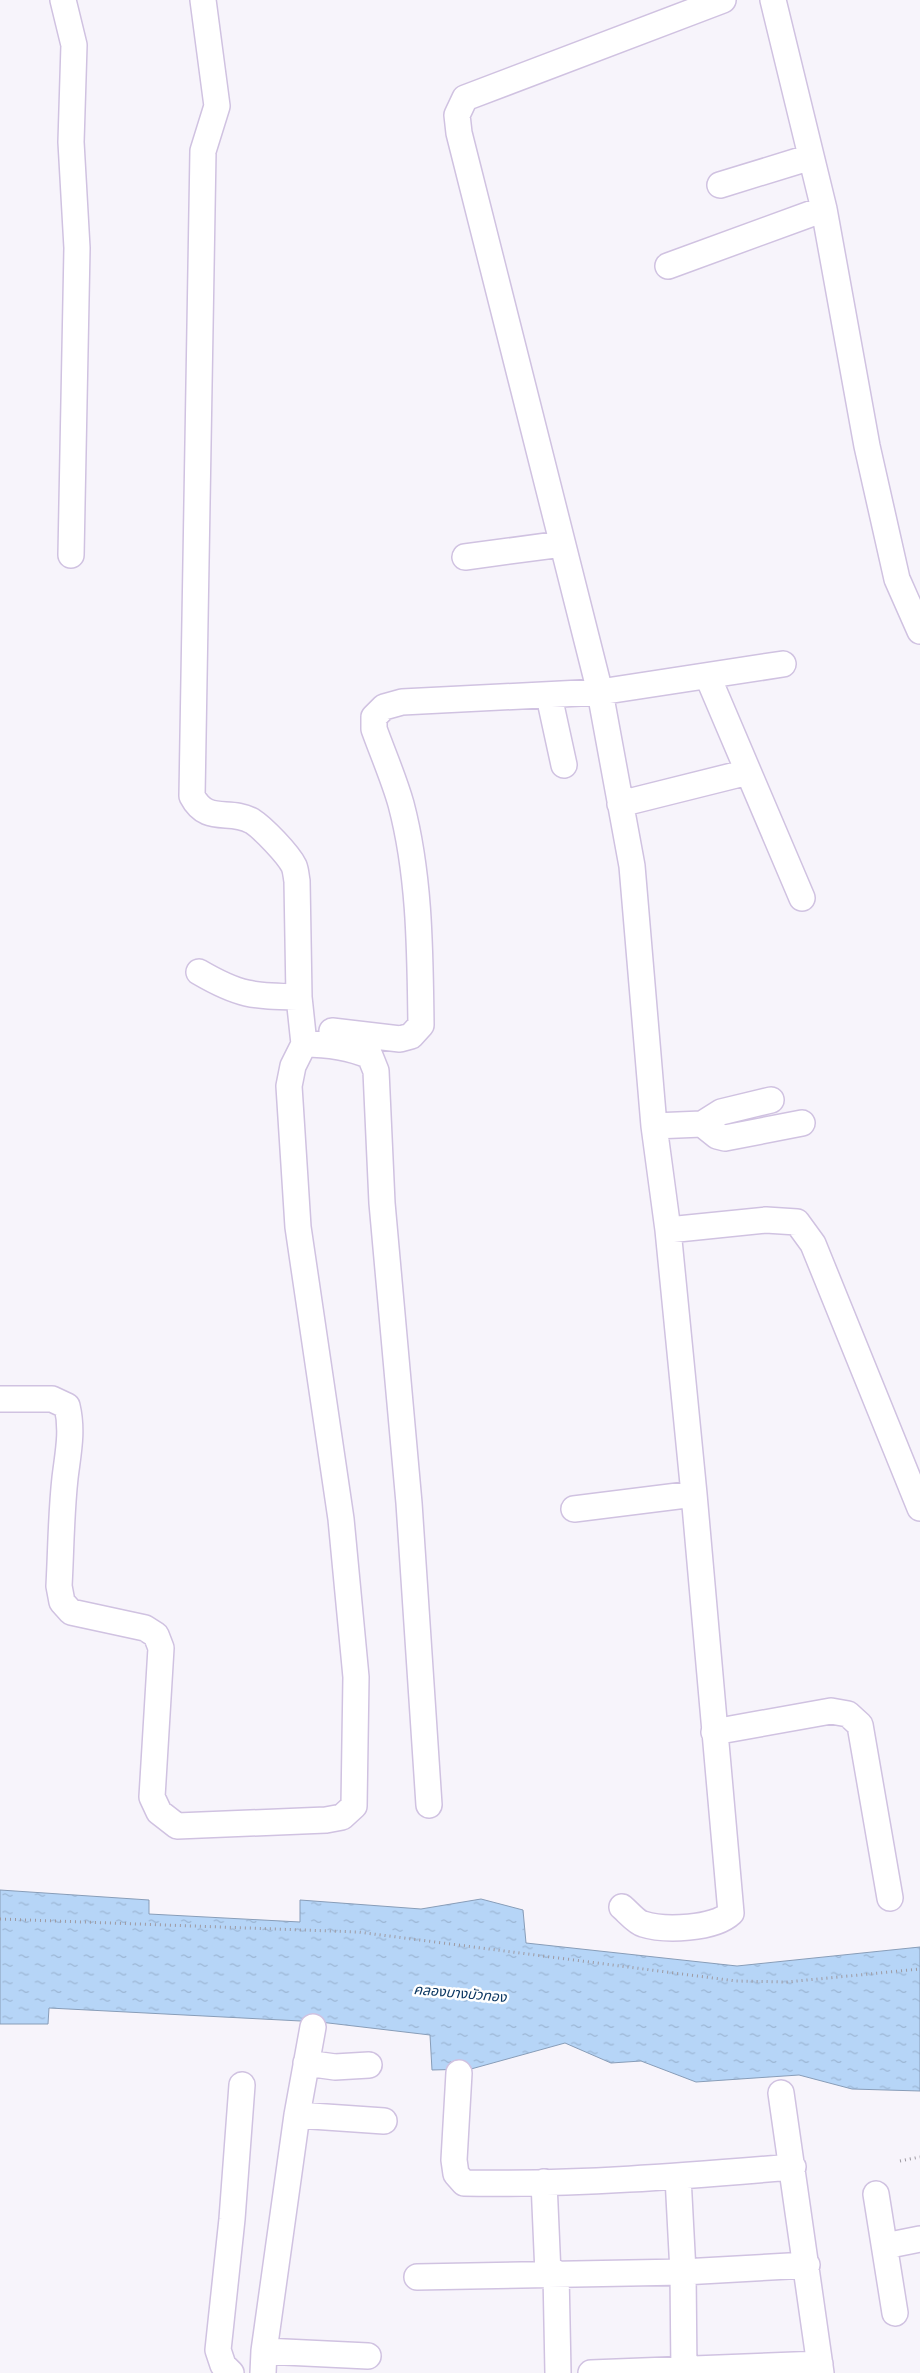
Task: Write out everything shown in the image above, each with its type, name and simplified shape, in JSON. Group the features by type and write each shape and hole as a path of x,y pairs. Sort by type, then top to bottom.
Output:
{"street":[{"path":"63,0 74,45 71,142 77,248 71,555"},
{"path":"0,1399 52,1399 67,1406 71,1421 65,1478 59,1586 62,1602 71,1612 144,1628 156,1635 161,1648 152,1797 159,1812 177,1826 326,1820 342,1816 354,1806 356,1677 341,1520 298,1228 289,1086 293,1066 303,1036 299,997 295,868 289,857 253,821 207,813 198,807 192,796 203,151 217,106 203,0"},
{"path":"622,1907 642,1924 675,1928 718,1922 731,1913 694,1494 668,1230 654,1126 632,866 600,692 459,133 457,115 465,98 723,0"},
{"path":"773,0 824,210 869,456 897,579 920,631"},
{"path":"720,185 811,157"},
{"path":"668,266 824,210"},
{"path":"465,557 562,544"},
{"path":"303,1036 400,1038 412,1036 421,1025 420,944 413,868 401,804 374,729 374,717 384,707 402,702 600,692 708,677 783,664"},
{"path":"708,677 802,898"},
{"path":"549,696 564,765"},
{"path":"620,804 748,772"},
{"path":"199,972 225,988 251,996 299,997"},
{"path":"303,1036 322,1044 354,1049 370,1056 376,1071 382,1203 409,1503 429,1805"},
{"path":"654,1126 702,1124 722,1112 771,1100"},
{"path":"702,1124 717,1136 725,1138 802,1123"},
{"path":"668,1230 766,1220 797,1222 813,1244 920,1508"},
{"path":"574,1509 694,1494"},
{"path":"714,1732 832,1711 848,1714 860,1725 890,1898"},
{"path":"313,2027 297,2115 263,2362 368,2356"},
{"path":"306,2063 335,2067 370,2065"},
{"path":"459,2073 454,2160 456,2174 464,2182 544,2182 678,2177 793,2167"},
{"path":"231,2373 223,2365 218,2350 232,2219 242,2085"},
{"path":"590,2373 821,2369 781,2093"},
{"path":"297,2115 384,2121"},
{"path":"678,2177 683,2272 684,2372"},
{"path":"544,2182 558,2373"},
{"path":"876,2194 895,2313"},
{"path":"885,2246 920,2239"},
{"path":"417,2278 683,2272 807,2265"}],"path":[{"path":"0,1919 358,1932 736,1981 786,1982 920,1969"},
{"path":"900,2161 920,2157"}],"water":[{"name":"คลองบางบัวทอง","path":"0,1890 149,1900 149,1914 300,1922 300,1900 421,1909 481,1899 523,1910 526,1943 737,1966 920,1947 920,2091 852,2089 799,2075 696,2082 641,2061 611,2063 565,2043 471,2069 432,2070 430,2035 320,2022 49,2008 48,2024 0,2024"}]}
